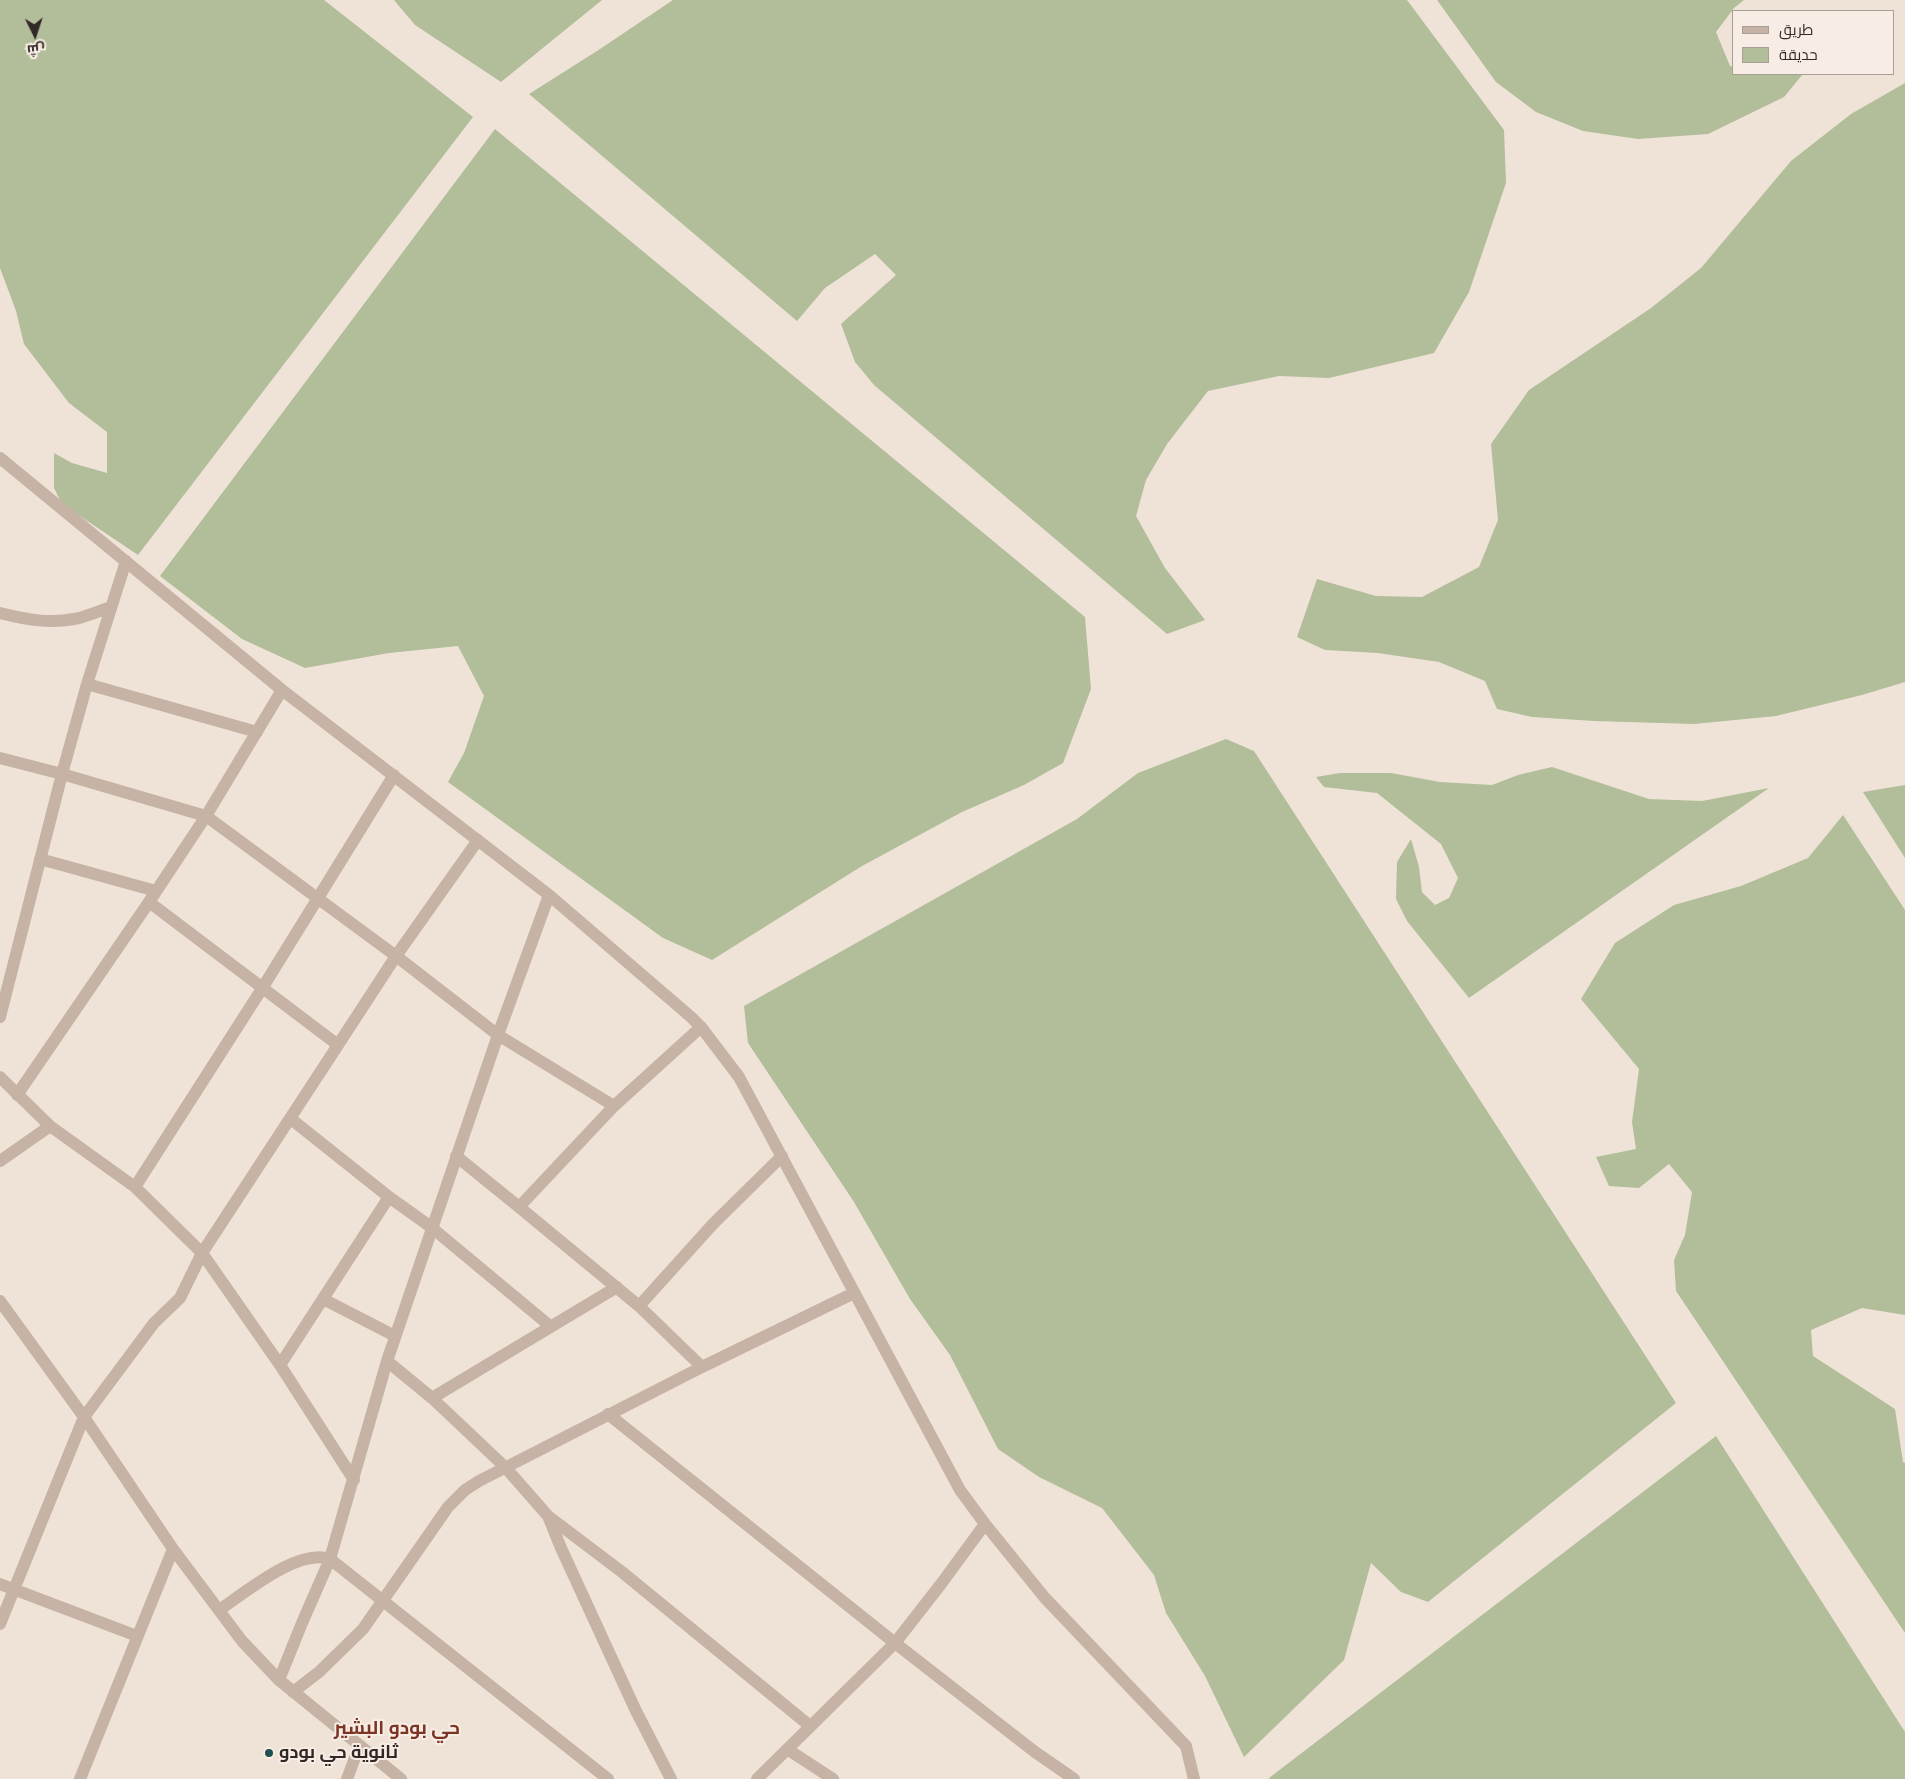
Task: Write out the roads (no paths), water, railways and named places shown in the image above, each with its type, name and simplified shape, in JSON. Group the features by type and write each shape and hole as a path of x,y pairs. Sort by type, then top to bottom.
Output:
{"street":[{"path":"0,458 282,690 548,895 701,1027 739,1077 960,1490 984,1524 1045,1598 1186,1746 1194,1779"},
{"path":"0,1017 62,774 87,684 126,562"},
{"path":"0,613 28,620 53,622 75,619 111,607"},
{"path":"87,684 257,732"},
{"path":"17,1094 153,897 206,816 282,690"},
{"path":"0,758 206,816 396,956 498,1035 614,1106"},
{"path":"135,1188 263,988 317,897 394,775"},
{"path":"0,1624 84,1417 154,1323 180,1298 202,1253 396,956 478,840"},
{"path":"40,859 153,897 263,988 338,1045"},
{"path":"279,1680 330,1559 395,1336 431,1227 548,895"},
{"path":"519,1207 614,1106 701,1027"},
{"path":"0,1077 50,1126 135,1188 202,1253 280,1365 354,1480"},
{"path":"291,1119 389,1197 431,1227 550,1326"},
{"path":"0,1162 50,1126"},
{"path":"456,1156 617,1287 702,1367"},
{"path":"639,1306 714,1224 782,1156"},
{"path":"280,1365 389,1197"},
{"path":"432,1398 617,1287"},
{"path":"294,1692 319,1672 363,1629 448,1507 465,1490 505,1467 608,1414 854,1293"},
{"path":"323,1299 395,1336"},
{"path":"0,1301 84,1417 173,1548 242,1641 279,1680 359,1747 401,1779"},
{"path":"387,1362 432,1398 505,1467 548,1516 622,1572 810,1726"},
{"path":"608,1414 895,1643 1035,1752 1074,1779"},
{"path":"548,1516 636,1711 671,1779"},
{"path":"757,1779 895,1643 941,1584 984,1524"},
{"path":"80,1779 173,1548"},
{"path":"219,1610 281,1568 317,1556 330,1559 383,1599 608,1779"},
{"path":"0,1584 136,1636"},
{"path":"347,1779 359,1747"},
{"path":"787,1749 833,1779"}],"place":[{"name":"ثانوية حي بودو","path":"269,1753"}],"district":[{"name":"حي بودو البشير","path":"397,1729"}]}
